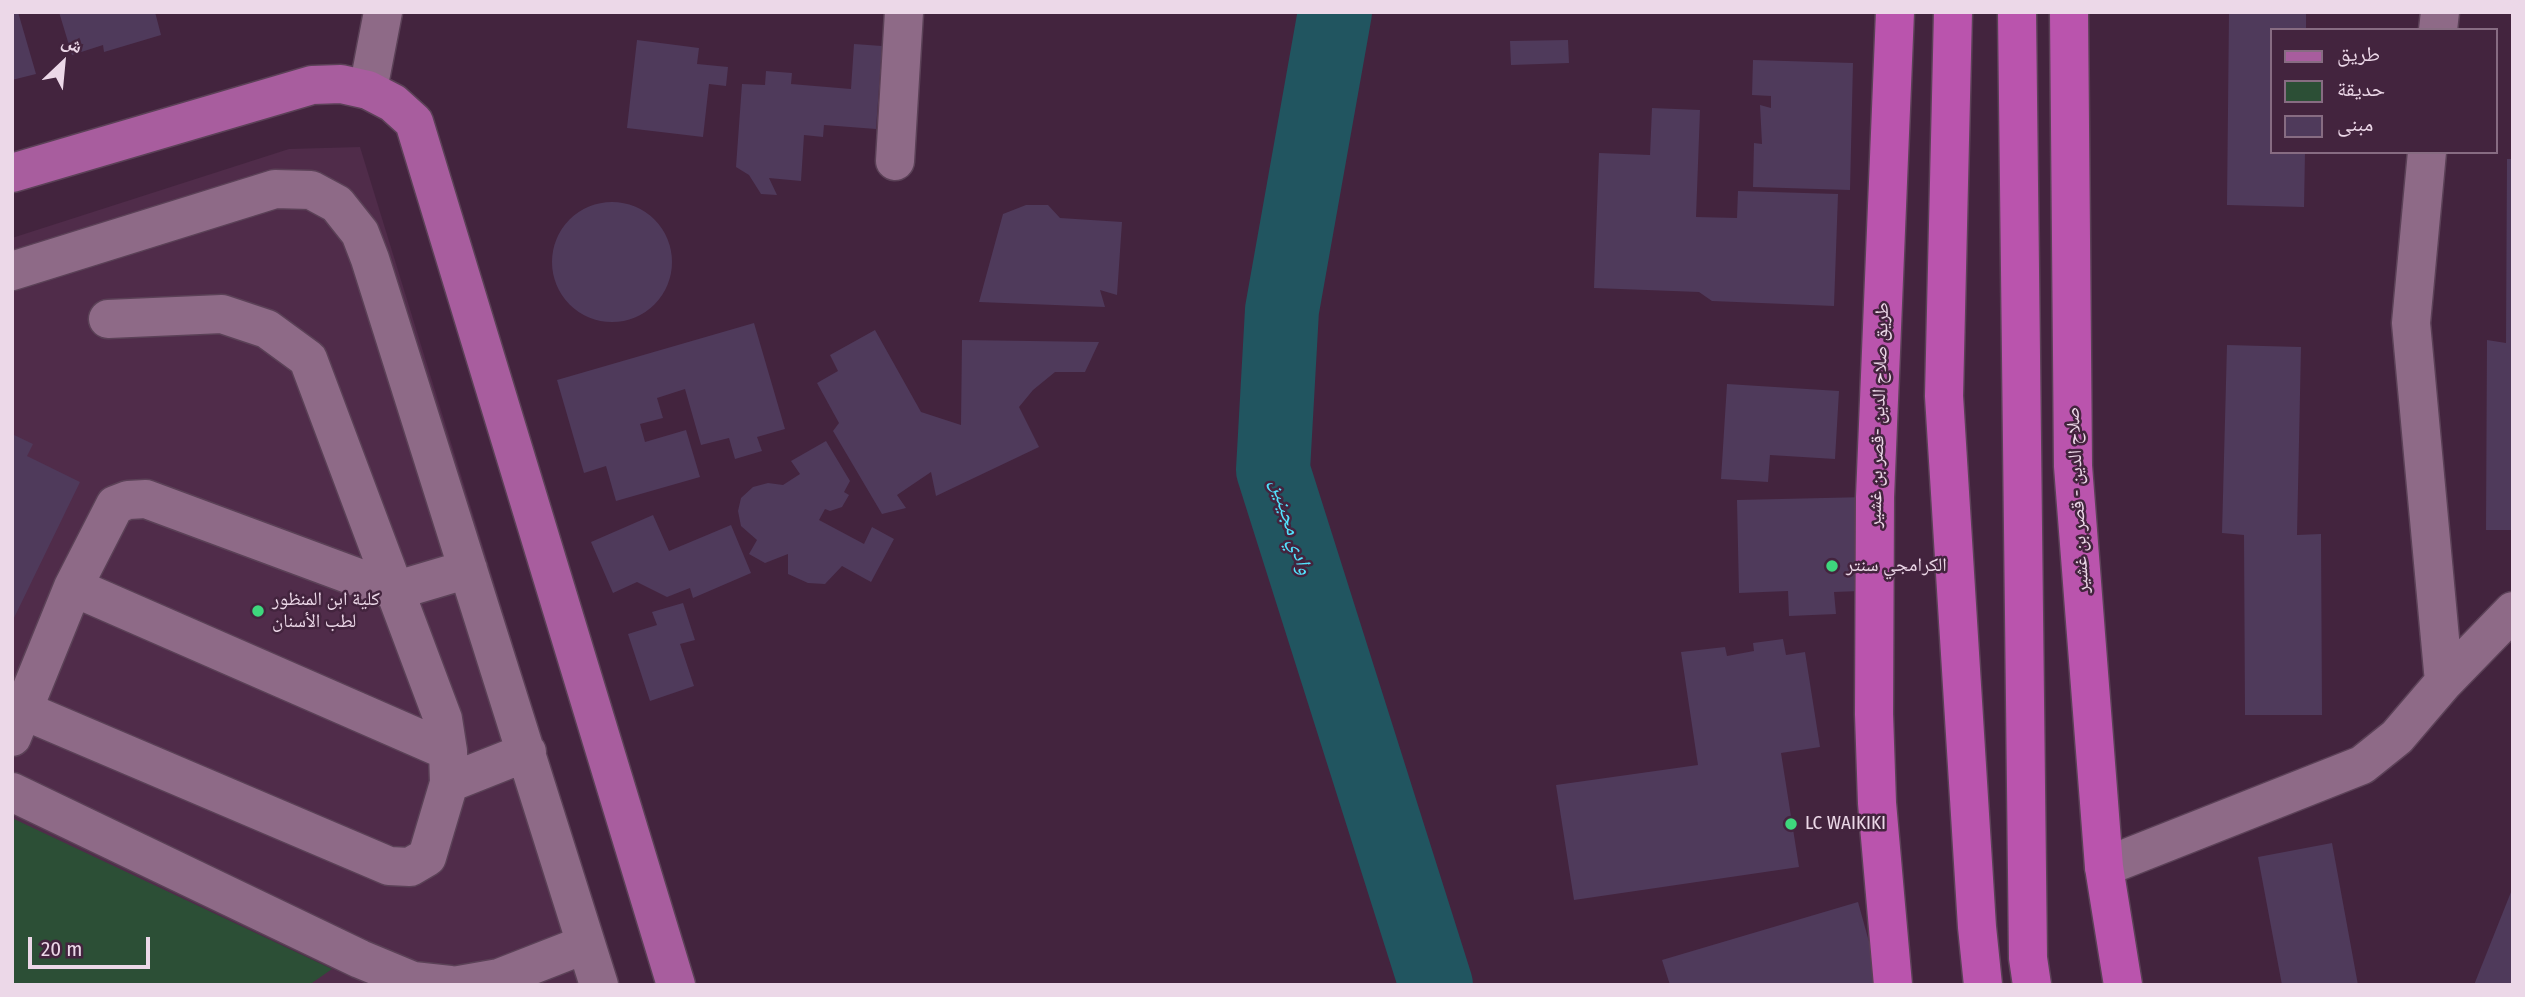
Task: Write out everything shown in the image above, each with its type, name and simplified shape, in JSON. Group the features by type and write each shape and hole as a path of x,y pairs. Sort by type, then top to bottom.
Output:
{"highway":[{"name":"طريق صلاح الدين -قصر بن غشير","path":"1893,985 1877,803 1874,687 1875,497 1895,12"},
{"path":"1953,12 1944,396 1976,927 1983,985"},
{"path":"2017,12 2028,958 2032,985"},
{"name":"صلاح الدين - قصر بن غشير","path":"2069,12 2073,466 2104,867 2123,985"}],"main road":[{"path":"12,173 312,85 341,84 369,90 393,103 414,122 676,985"}],"street":[{"path":"369,90 383,12"},
{"path":"895,161 904,12"},
{"path":"2427,154 2411,323 2444,682"},
{"path":"12,271 275,189 311,190 337,204 360,233 599,985"},
{"path":"108,319 222,314 267,330 308,359 394,591 443,719 449,767 428,857 410,867 389,866 18,724 73,587 115,505 128,500 146,499 394,591 468,569"},
{"path":"73,587 449,767 527,752"},
{"path":"2104,867 2362,765 2397,737 2444,682 2513,611"},
{"path":"12,792 360,959 413,981 450,985"},
{"path":"459,985 499,978 586,944"}],"shaded area":[{"name":"كلية ابن المنظور لطب الأسنان","path":"360,147 618,985 12,985 12,238 289,149"}],"green space":[{"path":"12,818 332,969 309,985 12,985"}],"building":[{"path":"12,12 18,12 36,74 12,80"},
{"path":"59,12 155,12 161,35 104,52 103,45 72,55"},
{"path":"2229,12 2306,12 2306,28 2270,28 2270,154 2305,154 2304,207 2227,205"},
{"path":"637,40 699,48 697,64 728,67 726,86 709,84 703,137 627,128"},
{"path":"1568,40 1569,63 1511,65 1510,41"},
{"path":"854,44 882,46 876,129 824,125 823,137 804,135 801,181 769,178 777,195 761,194 749,175 736,167 742,84 765,85 766,71 792,73 791,84 851,89"},
{"path":"1753,60 1853,63 1850,190 1753,187 1754,143 1762,144 1760,105 1771,108 1771,96 1752,95"},
{"path":"1652,108 1700,110 1696,217 1737,218 1738,191 1838,194 1834,306 1712,301 1699,292 1594,288 1599,153 1650,155"},
{"path":"2507,159 2513,159 2513,530 2486,530 2487,340 2506,343"},
{"path":"612,202 635,206 655,219 668,239 672,262 668,285 655,305 635,318 612,322 589,318 569,305 556,285 552,262 556,239 569,219 589,206"},
{"path":"1026,205 1048,205 1060,218 1122,222 1117,295 1100,290 1105,307 979,302 1003,214"},
{"path":"754,323 785,429 757,437 762,451 735,459 729,438 701,445 685,389 657,398 663,418 640,424 645,442 686,430 700,477 616,501 606,466 584,473 557,380"},
{"path":"875,330 921,412 961,425 962,340 1099,342 1085,372 1055,372 1033,390 1019,407 1039,447 936,496 931,472 897,495 906,508 882,514 833,431 839,423 817,383 838,371 830,355"},
{"path":"2227,345 2301,347 2297,535 2321,534 2322,715 2245,715 2244,535 2222,533"},
{"path":"1727,384 1839,391 1835,459 1770,455 1768,482 1721,479"},
{"path":"12,434 33,444 27,456 80,482 12,622"},
{"path":"826,441 850,481 844,492 849,495 842,507 830,511 825,509 819,520 864,544 872,527 894,539 871,582 842,566 825,584 808,583 788,574 788,554 765,563 749,554 757,540 741,526 738,511 741,498 753,487 768,483 783,485 800,474 791,461"},
{"path":"1868,497 1860,591 1834,592 1836,614 1789,616 1788,591 1739,593 1737,500"},
{"path":"653,515 669,551 731,525 751,573 693,598 690,588 667,597 637,582 613,593 591,542"},
{"path":"683,603 695,640 680,644 694,686 650,701 628,634 657,625 652,612"},
{"path":"1783,639 1786,655 1805,652 1820,747 1781,753 1799,867 1574,900 1556,785 1698,765 1681,652 1725,647 1727,656 1754,651 1753,643"},
{"path":"2332,843 2358,985 2282,985 2258,857"},
{"path":"2513,887 2513,985 2474,985"},
{"path":"1858,902 1881,985 1670,985 1662,960"}],"waterway":[{"name":"وادي مجينين","path":"1335,12 1282,310 1273,470 1436,985"}],"place":[{"name":"الكرامجي سنتر","path":"1832,566"},
{"name":"كلية ابن المنظور لطب الأسنان","path":"258,611"},
{"name":"LC WAIKIKI","path":"1791,824"}]}
